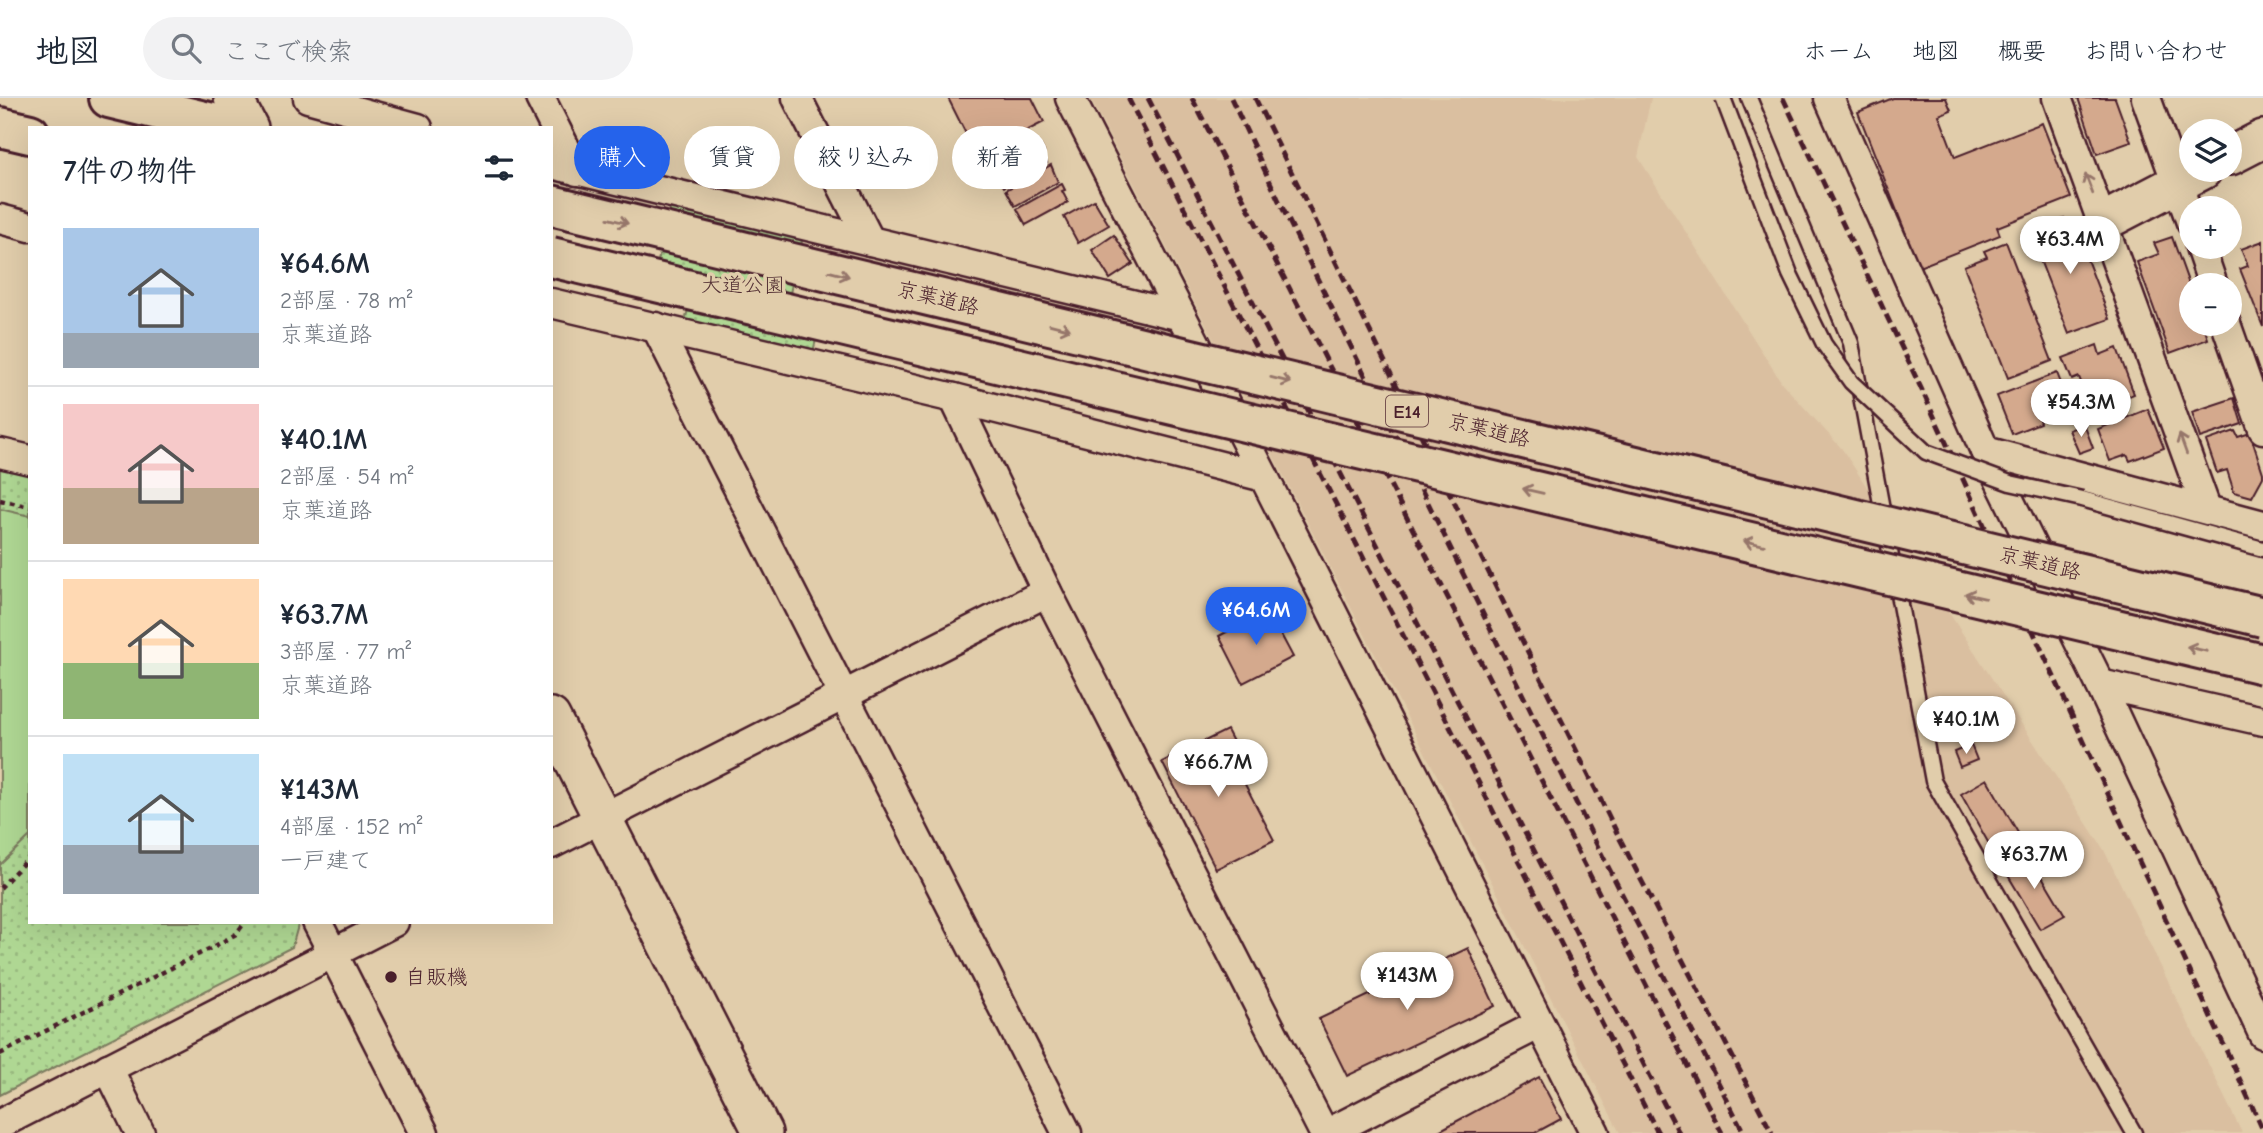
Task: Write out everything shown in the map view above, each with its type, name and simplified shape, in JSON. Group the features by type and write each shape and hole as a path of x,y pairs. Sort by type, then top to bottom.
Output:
{"highway":[{"path":"109,98 224,116"},
{"path":"0,127 28,134"},
{"name":"京葉道路","path":"553,205 2263,617"},
{"name":"E14","path":"553,257 2263,664"}],"street":[{"path":"308,98 411,126"},
{"path":"540,98 550,126"},
{"path":"797,98 870,241"},
{"path":"1070,98 1595,1133"},
{"path":"1829,98 1985,451 2100,684 2263,1034"},
{"path":"2057,98 2206,509"},
{"path":"2146,98 2179,156"},
{"path":"224,116 245,126"},
{"path":"553,135 564,167 1181,316"},
{"path":"2242,150 2263,139"},
{"path":"2103,222 2179,182"},
{"path":"0,219 28,226"},
{"path":"553,303 954,398 1264,477"},
{"path":"656,327 1067,1133"},
{"path":"2230,336 2263,429"},
{"path":"954,398 1047,592 1326,1133 1538,1025"},
{"path":"1985,451 2263,525"},
{"path":"0,453 28,460"},
{"path":"553,843 1047,592"},
{"path":"2100,684 2263,721"},
{"path":"553,721 763,1133"},
{"path":"318,924 424,1133"},
{"path":"0,1124 390,924"},
{"path":"108,1068 140,1133"}],"lane":[{"path":"1723,98 1790,274 1824,344 1851,382 1926,452 2010,483 2082,499 2263,549"},
{"path":"1749,98 1851,343 1933,781 2134,1133"}],"path":[{"path":"0,500 28,507"},
{"path":"0,888 28,858"},
{"path":"0,1054 215,946 236,934 244,924"}],"shaded area":[{"path":"1090,98 1651,98 1638,157 1782,383 1842,449 2104,850 2242,1133 1620,1133"}],"green space":[{"name":"大道公園","path":"671,205 803,237 790,293 825,303 812,356 684,326 697,271 658,261"},
{"path":"0,468 28,475 28,924 298,924 292,947 0,1095"},
{"path":"0,509 28,516 28,838 0,865"}],"building":[{"path":"948,98 1032,98 1044,122 1036,126 962,126"},
{"path":"1893,98 1946,98 1951,110 1939,115 1955,157 2042,123 2071,198 1997,227 2000,235 1919,267 1858,112"},
{"path":"2078,98 2115,98 2131,142 2097,154"},
{"path":"1051,165 1058,182 1048,188 1048,167"},
{"path":"1062,184 1065,190 1062,191 1068,202 1026,225 1017,209"},
{"path":"1008,189 1045,189 1015,206"},
{"path":"1094,200 1109,225 1078,243 1064,217"},
{"path":"2064,218 2068,228 2074,226 2110,319 2069,334 2029,232"},
{"path":"1114,235 1133,264 1110,279 1092,250"},
{"path":"2172,237 2185,273 2179,273 2179,336 2207,336 2208,339 2170,353 2137,262 2159,254 2154,243"},
{"path":"2263,241 2263,327 2240,269 2248,266 2242,249"},
{"path":"2006,242 2052,361 2008,378 1964,266 1987,257 1984,251"},
{"path":"2097,345 2100,355 2117,348 2134,394 2101,407 2096,397 2088,400 2079,377 2072,380 2063,358"},
{"path":"2057,373 2069,404 2038,416 2040,423 2012,434 1997,396"},
{"path":"2234,398 2242,424 2200,438 2192,412"},
{"path":"2148,409 2164,448 2130,461 2127,455 2110,461 2098,429"},
{"path":"2084,424 2093,448 2079,453 2069,430"},
{"path":"2235,431 2238,437 2250,433 2263,473 2252,497 2234,492 2227,470 2217,473 2206,441"},
{"path":"1268,610 1293,657 1243,683 1219,636"},
{"path":"1950,704 1954,723 1941,726 1937,706"},
{"path":"1227,730 1244,763 1236,767 1274,840 1216,869 1162,762"},
{"path":"1971,745 1977,760 1960,767 1954,752"},
{"path":"1987,779 2025,845 1998,860 1961,794"},
{"path":"2028,853 2065,915 2040,929 2003,867"},
{"path":"1468,948 1495,1006 1347,1076 1319,1019"},
{"path":"1539,1077 1561,1119 1535,1133 1435,1133"}],"railway":[{"path":"1128,98 1658,1133"},
{"path":"1148,98 1679,1133"},
{"path":"1192,98 1722,1133"},
{"path":"1231,98 1280,203 1598,847 1744,1133"},
{"path":"1255,98 1618,835 1772,1133"},
{"path":"1783,98 1920,386 2263,1130"}],"place":[{"name":"自販機","path":"391,977"}]}
